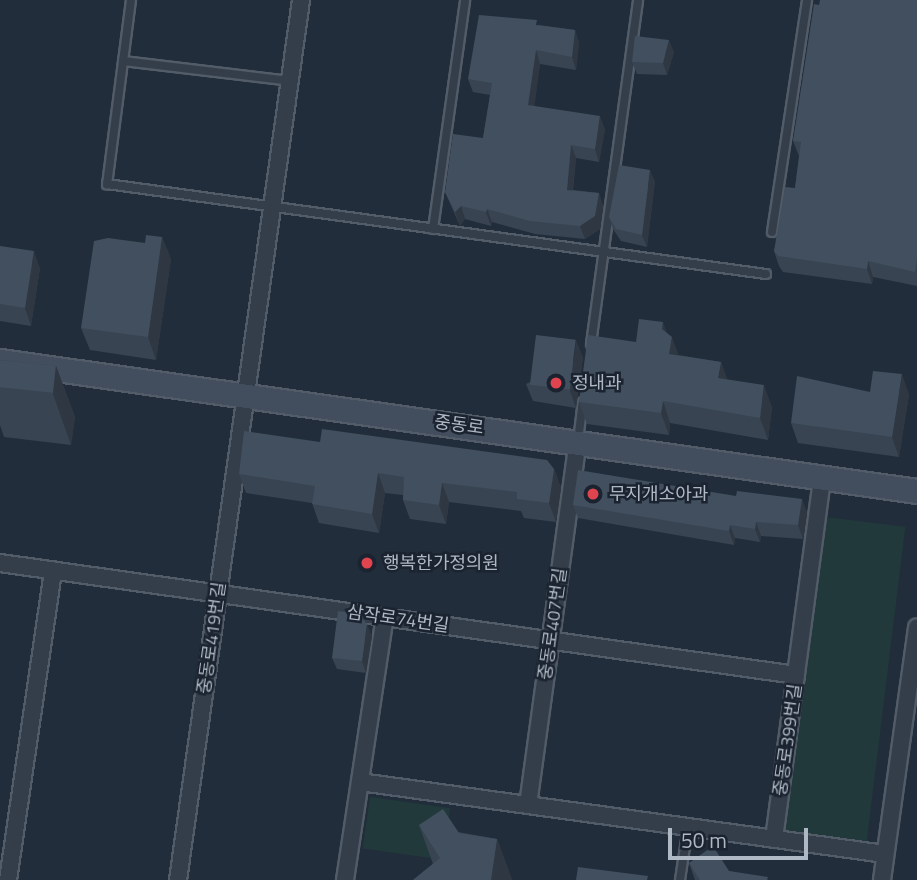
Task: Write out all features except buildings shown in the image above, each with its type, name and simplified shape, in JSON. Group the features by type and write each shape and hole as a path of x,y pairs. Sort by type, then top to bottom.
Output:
{"street":[{"name":"중동로419번길","path":"177,880 301,0"},
{"name":"중동로","path":"0,361 917,491"},
{"name":"중동로407번길","path":"528,805 578,442"},
{"name":"중동로399번길","path":"774,839 822,477"},
{"name":"삼작로74번길","path":"0,563 796,675"},
{"path":"8,880 53,570"},
{"path":"345,880 386,617"},
{"path":"882,880 912,692 917,627"},
{"path":"360,782 885,854"}],"lane":[{"path":"131,0 107,184 766,274"},
{"path":"433,229 465,0"},
{"path":"589,360 638,0"},
{"path":"772,232 807,0"},
{"path":"123,61 290,81"},
{"path":"578,442 585,388"},
{"path":"680,880 688,827"}],"green space":[{"path":"817,516 905,527 866,850 777,840"},
{"path":"370,797 450,808 443,860 363,848"}],"place":[{"name":"정내과","path":"556,383"},
{"name":"무지개소아과","path":"593,494"},
{"name":"행복한가정의원","path":"367,563"}]}
